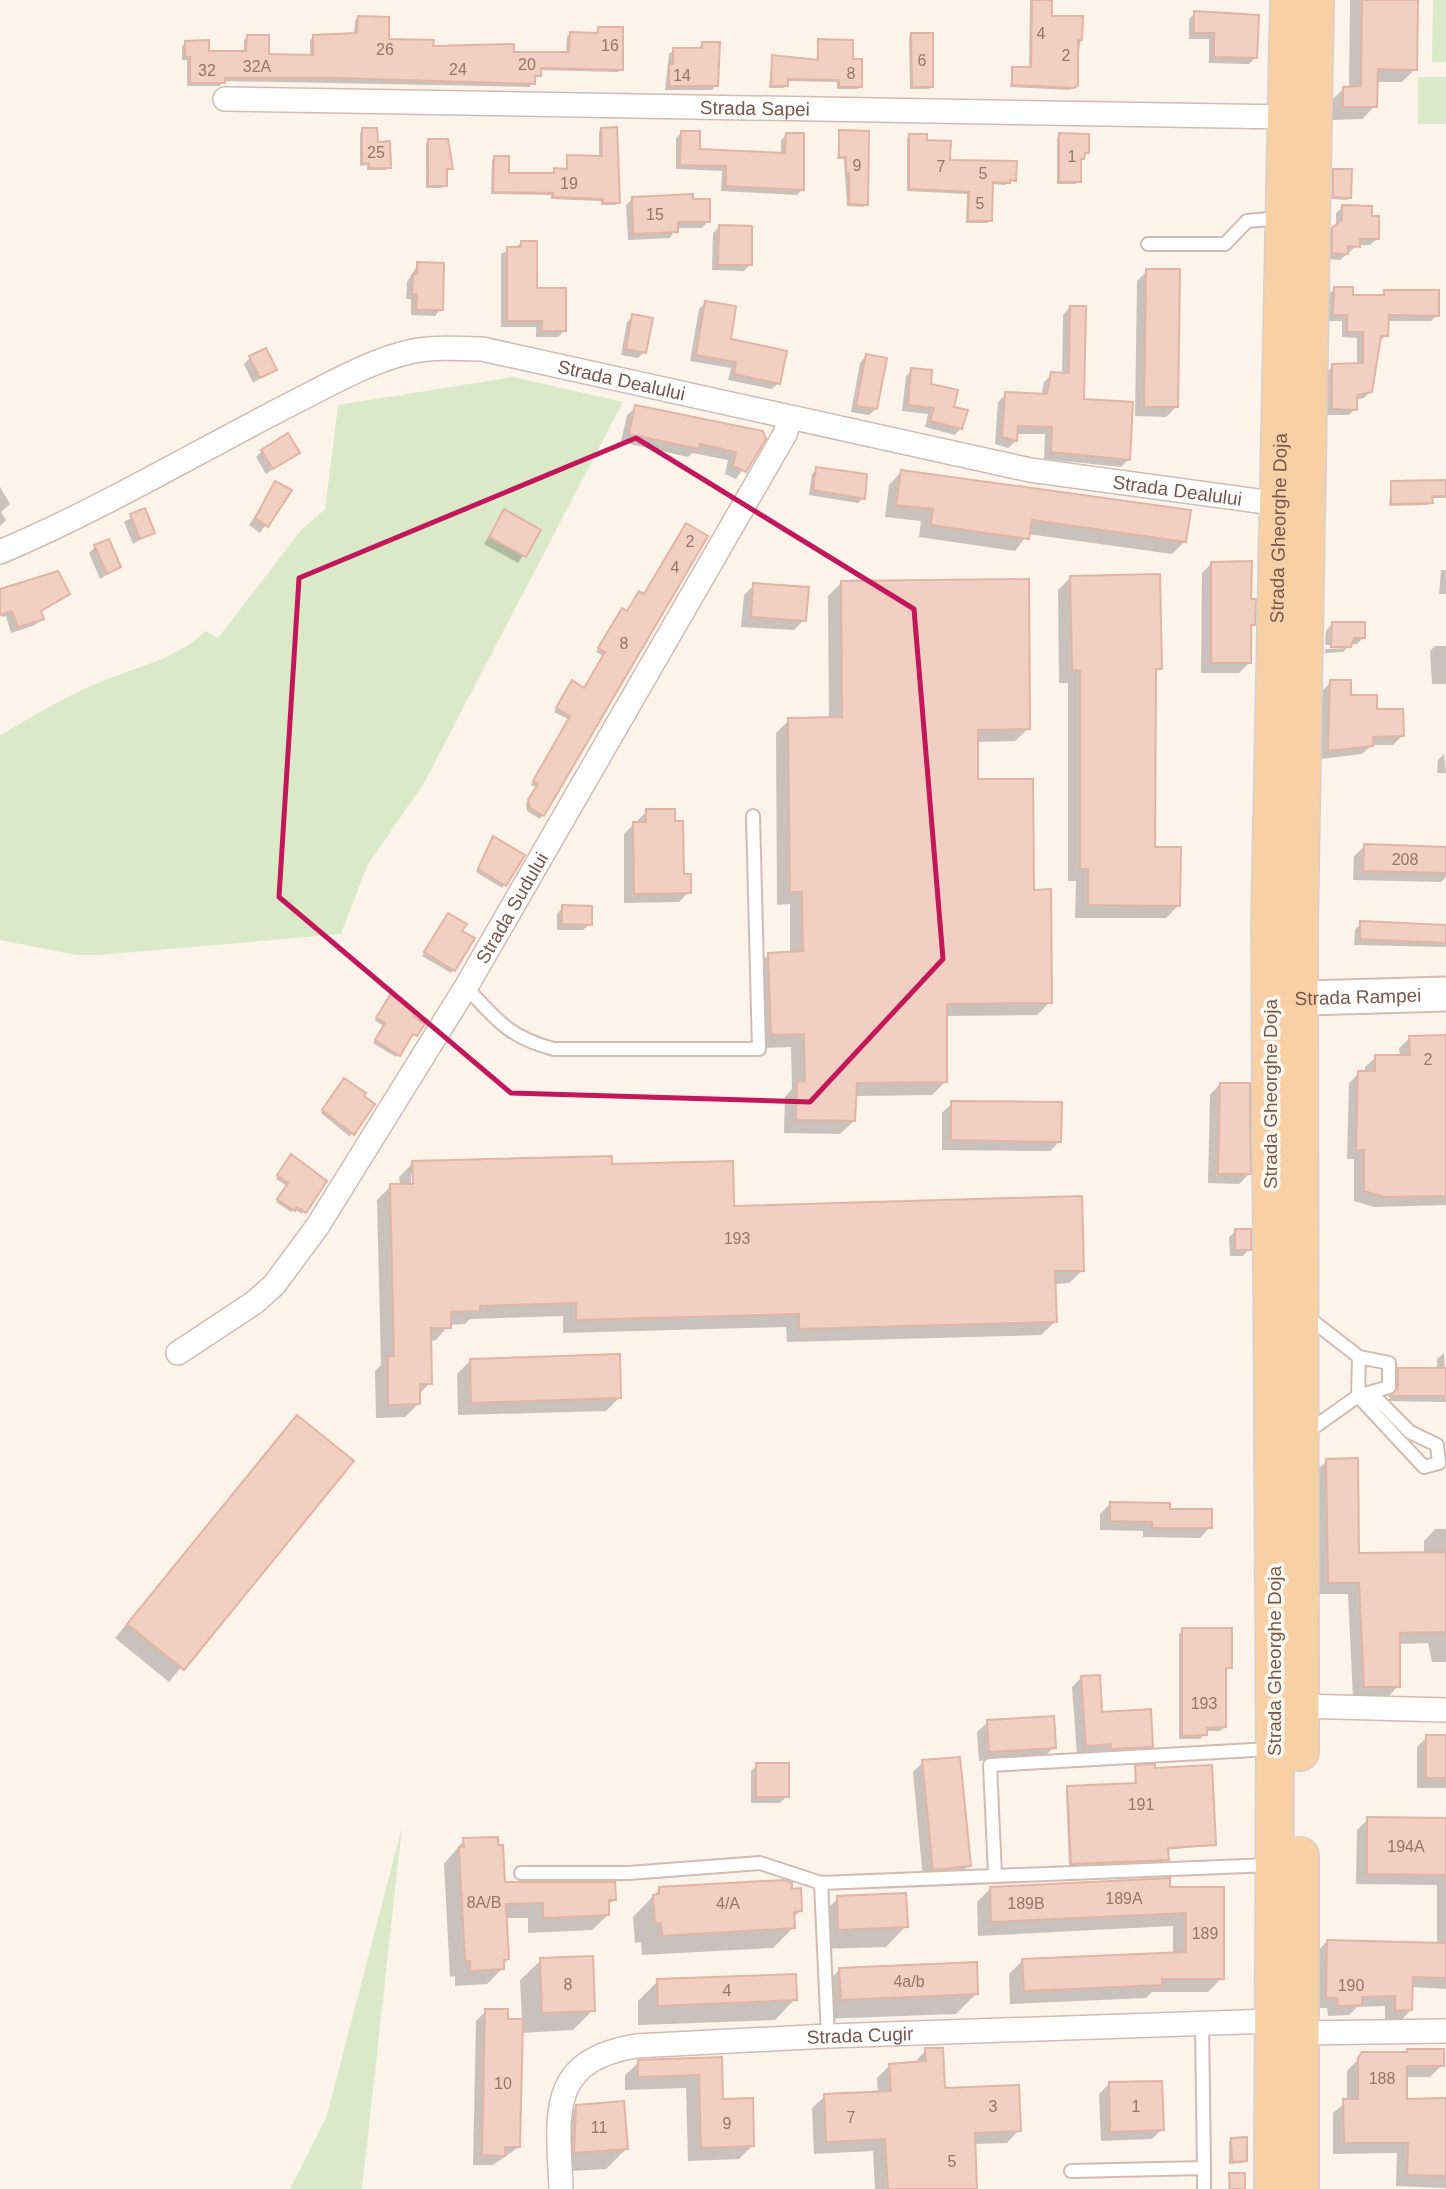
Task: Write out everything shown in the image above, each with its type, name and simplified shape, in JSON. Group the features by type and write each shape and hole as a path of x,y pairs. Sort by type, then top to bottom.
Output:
{"main road":[{"name":"Strada Gheorghe Doja","path":"1289,0 1280,504 1286,999 1275,1865 1300,2189"},
{"name":"Strada Gheorghe Doja","path":"1273,2189 1287,2027 1300,1706 1301,1312 1286,999 1299,923 1315,0"},
{"name":"Strada Rampei","path":"1286,999 1446,994"}],"street":[{"name":"Strada Sapei","path":"225,99 1286,117"},
{"name":"Strada Dealului","path":"0,552 131,491 186,458 325,386 377,364 427,349 482,349 789,419 1030,470 1280,504"},
{"name":"Strada Sudului","path":"178,1353 255,1302 297,1256 466,987 785,434 789,419"},
{"path":"1300,1706 1446,1710"},
{"name":"Strada Cugir","path":"561,2189 558,2117 570,2082 586,2061 610,2050 636,2046 828,2036 1202,2024 1446,2031"}],"lane":[{"path":"1148,244 1225,244 1247,220 1286,218"},
{"path":"466,987 507,1031 533,1044 554,1049 759,1049 753,816"},
{"path":"1300,1437 1358,1396 1390,1387 1389,1363 1359,1357 1301,1312"},
{"path":"1359,1357 1358,1396 1424,1467 1439,1463 1437,1445 1410,1432 1371,1393"},
{"path":"995,1875 990,1765 1275,1749"},
{"path":"521,1873 629,1873 760,1863 821,1883 1275,1865"},
{"path":"821,1883 828,2036"},
{"path":"1202,2024 1204,2189"},
{"path":"1071,2171 1204,2168"}],"highlighted area":[{"path":"636,438 914,609 943,959 810,1102 511,1093 279,897 299,578"}],"green space":[{"path":"1433,0 1446,0 1446,62 1432,62"},
{"path":"1418,77 1446,77 1446,124 1418,124"},
{"path":"513,377 623,402 424,783 367,866 341,934 99,955 77,955 0,940 0,735 82,690 172,654 206,631 218,638 301,530 325,509 338,405"},
{"path":"402,1827 362,2189 290,2189 327,2115"}],"building":[{"path":"1032,0 1052,0 1052,16 1083,16 1082,40 1078,40 1078,86 1012,85 1012,67 1031,67"},
{"path":"1362,0 1418,0 1417,70 1378,69 1377,107 1343,107 1343,87 1361,86"},
{"path":"1194,11 1259,15 1257,58 1214,57 1214,33 1194,33"},
{"path":"358,16 389,17 389,39 434,40 433,46 514,44 514,52 569,52 570,32 598,33 598,27 623,27 623,70 541,68 541,76 535,76 535,84 337,78 225,78 225,83 190,83 190,57 185,57 185,41 209,40 209,51 246,51 247,35 269,35 269,54 313,55 313,35 357,33"},
{"path":"911,33 933,33 933,87 912,87"},
{"path":"818,39 853,40 853,59 862,59 862,87 839,87 839,80 788,79 788,86 771,86 772,55 818,60"},
{"path":"702,42 720,42 718,86 669,86 669,64 673,64 673,48 702,48"},
{"path":"617,127 620,203 603,203 603,199 553,197 553,193 493,192 494,156 509,156 509,173 554,173 554,168 567,169 567,155 602,156 601,128"},
{"path":"362,128 377,128 378,142 390,141 391,168 369,168 369,163 362,164"},
{"path":"839,130 869,131 868,205 849,204 849,173 846,173 846,157 839,157"},
{"path":"681,131 700,131 700,149 785,153 786,133 804,133 804,190 726,186 726,166 680,165"},
{"path":"1059,133 1089,134 1089,153 1085,153 1084,159 1081,159 1081,182 1059,182"},
{"path":"909,134 927,134 927,140 951,141 950,160 1017,161 1016,181 993,182 992,221 968,221 969,192 909,189"},
{"path":"428,139 448,139 453,169 447,169 447,186 428,186"},
{"path":"1333,169 1352,169 1351,198 1333,197"},
{"path":"693,194 693,199 710,199 710,222 678,222 678,232 633,234 632,197"},
{"path":"1342,205 1372,206 1372,216 1379,216 1379,239 1360,239 1360,247 1348,246 1348,254 1332,253 1332,228 1342,220"},
{"path":"719,225 752,226 752,265 718,265"},
{"path":"521,241 537,241 537,288 566,288 566,331 542,331 542,321 507,321 507,247 521,247"},
{"path":"417,262 444,263 443,310 416,310 417,294 412,294"},
{"path":"1146,269 1180,269 1178,407 1144,407"},
{"path":"1334,287 1353,287 1353,295 1384,295 1384,290 1439,290 1439,316 1389,315 1388,336 1381,336 1372,392 1357,395 1357,410 1332,409 1332,364 1363,363 1363,332 1347,332 1347,315 1333,315"},
{"path":"705,301 736,306 731,339 787,351 780,384 734,374 736,362 696,355"},
{"path":"1070,306 1086,306 1084,399 1133,402 1130,460 1051,452 1052,427 1018,426 1017,441 1002,437 1005,392 1047,394 1051,372 1069,373"},
{"path":"632,314 653,318 646,353 626,349"},
{"path":"266,348 277,370 260,378 249,356"},
{"path":"866,354 887,358 877,409 856,406"},
{"path":"911,368 932,370 931,384 958,390 954,407 968,410 962,429 930,421 934,408 908,405"},
{"path":"635,405 763,431 766,439 746,472 733,466 736,452 700,444 699,449 629,434"},
{"path":"288,433 300,453 273,469 261,450"},
{"path":"816,467 867,474 865,499 813,490"},
{"path":"901,470 1191,510 1186,542 1032,520 1029,539 931,525 933,509 896,505"},
{"path":"1446,480 1446,496 1432,496 1433,503 1391,504 1391,481"},
{"path":"275,481 292,490 268,527 255,518"},
{"path":"145,508 155,533 140,539 130,514"},
{"path":"504,509 541,530 526,557 489,537"},
{"path":"686,523 708,536 544,816 530,808 528,800 538,784 533,781 570,716 556,708 572,680 584,688 605,652 598,648 622,608 627,611 639,591 644,594"},
{"path":"109,539 121,567 107,574 94,545"},
{"path":"1252,561 1251,599 1256,599 1255,625 1251,625 1251,663 1211,663 1211,562"},
{"path":"58,571 70,594 41,611 44,619 18,627 12,611 0,615 0,589"},
{"path":"1160,574 1162,669 1156,669 1155,847 1181,847 1180,906 1088,905 1088,869 1080,869 1080,671 1072,670 1070,576"},
{"path":"1029,579 1030,729 978,730 978,779 1033,779 1034,890 1051,889 1052,1003 947,1004 947,1082 857,1083 855,1121 796,1120 797,1082 805,1081 804,1034 771,1035 768,953 803,951 802,892 790,892 788,718 842,717 841,581"},
{"path":"753,583 809,587 806,621 751,617"},
{"path":"1332,622 1365,622 1365,638 1354,638 1351,647 1331,647"},
{"path":"1330,680 1351,680 1351,695 1377,695 1377,709 1403,709 1404,736 1373,737 1373,746 1328,751"},
{"path":"646,809 675,809 675,821 683,821 684,874 691,874 691,893 634,894 633,822 646,822"},
{"path":"493,836 525,855 506,886 478,869"},
{"path":"1364,844 1446,847 1446,873 1363,871"},
{"path":"562,905 592,906 592,925 562,924"},
{"path":"448,913 467,924 462,931 475,938 455,971 424,952"},
{"path":"1360,921 1446,925 1446,943 1360,939"},
{"path":"390,995 415,1011 413,1016 425,1024 417,1036 413,1034 400,1056 375,1040 385,1023 376,1018"},
{"path":"1446,1035 1446,1196 1385,1197 1364,1191 1364,1150 1356,1150 1358,1071 1375,1071 1375,1055 1410,1055 1409,1036"},
{"path":"344,1078 366,1093 364,1096 375,1104 354,1135 322,1110"},
{"path":"1220,1083 1250,1083 1251,1174 1218,1174"},
{"path":"951,1101 1062,1102 1061,1142 951,1140"},
{"path":"291,1154 327,1181 306,1213 297,1207 295,1211 277,1199 288,1183 277,1175"},
{"path":"612,1156 612,1164 733,1161 734,1206 1082,1196 1084,1271 1055,1271 1057,1322 799,1329 799,1314 576,1320 576,1303 480,1306 480,1311 451,1312 451,1328 431,1328 432,1384 420,1384 420,1404 388,1405 388,1356 394,1356 390,1184 413,1184 412,1161"},
{"path":"1235,1229 1251,1229 1251,1250 1235,1250"},
{"path":"620,1354 621,1398 471,1403 470,1359"},
{"path":"1398,1368 1446,1368 1446,1396 1390,1396 1398,1388"},
{"path":"297,1415 354,1461 184,1670 127,1624"},
{"path":"1358,1458 1359,1553 1446,1552 1446,1632 1400,1633 1400,1687 1364,1687 1359,1583 1328,1583 1326,1459"},
{"path":"1110,1502 1170,1503 1170,1509 1212,1509 1212,1528 1152,1528 1152,1522 1110,1521"},
{"path":"1182,1628 1232,1628 1232,1668 1226,1668 1226,1727 1207,1728 1207,1735 1182,1736"},
{"path":"1100,1675 1102,1712 1151,1709 1153,1747 1111,1749 1111,1744 1086,1746 1081,1676"},
{"path":"1054,1716 1056,1748 989,1752 987,1720"},
{"path":"1426,1735 1446,1735 1446,1778 1426,1778"},
{"path":"960,1757 971,1866 933,1870 922,1760"},
{"path":"756,1763 789,1763 789,1797 756,1797"},
{"path":"1155,1764 1155,1768 1212,1765 1216,1845 1168,1848 1169,1860 1071,1864 1067,1786 1136,1783 1135,1765"},
{"path":"1367,1817 1446,1818 1446,1875 1367,1874"},
{"path":"498,1837 498,1845 503,1845 505,1882 615,1882 616,1900 609,1900 609,1915 543,1918 543,1903 506,1904 509,1959 504,1960 504,1969 470,1971 470,1961 465,1962 459,1847 464,1847 463,1838"},
{"path":"1170,1878 1170,1887 1224,1887 1224,1979 1162,1979 1162,1985 1024,1991 1022,1959 1186,1952 1186,1913 991,1922 990,1887"},
{"path":"784,1880 792,1883 792,1889 801,1888 802,1911 794,1912 795,1928 662,1936 661,1923 655,1923 653,1895 659,1894 659,1887"},
{"path":"906,1893 908,1927 838,1930 837,1896"},
{"path":"1327,1940 1446,1943 1446,1978 1413,1977 1412,2010 1395,2011 1395,1996 1362,1997 1362,2005 1338,2006 1337,1998 1326,1998"},
{"path":"593,1956 595,2011 542,2013 540,1958"},
{"path":"977,1962 978,1994 841,2000 839,1968"},
{"path":"796,1974 797,2000 658,2006 657,1979"},
{"path":"485,2009 508,2009 508,2019 523,2019 520,2147 505,2147 505,2156 482,2155"},
{"path":"925,2048 943,2048 945,2088 1019,2085 1021,2131 975,2133 977,2189 888,2189 885,2139 826,2142 824,2094 891,2091 889,2064 926,2061"},
{"path":"1407,2049 1444,2049 1444,2066 1407,2066 1407,2099 1446,2098 1446,2176 1407,2175 1408,2143 1344,2143 1343,2099 1358,2099 1358,2058 1362,2052 1407,2052"},
{"path":"722,2057 723,2099 753,2098 754,2146 701,2148 699,2075 638,2077 638,2060"},
{"path":"1162,2081 1164,2130 1110,2132 1109,2082"},
{"path":"624,2101 628,2149 574,2153 576,2105"},
{"path":"1247,2137 1247,2161 1232,2162 1231,2138"},
{"path":"1229,2173 1245,2173 1245,2189 1230,2189"}]}
